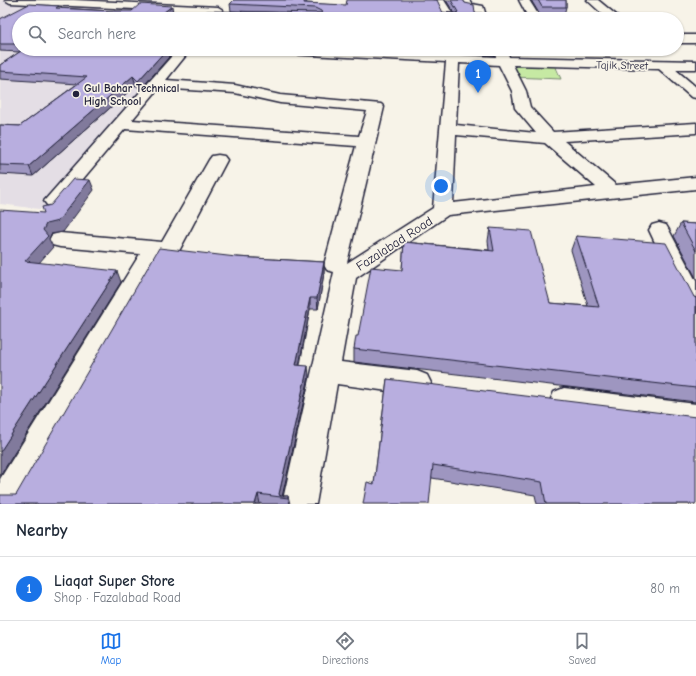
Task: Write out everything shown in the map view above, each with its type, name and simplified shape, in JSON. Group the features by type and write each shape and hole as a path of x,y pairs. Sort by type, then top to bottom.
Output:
{"street":[{"path":"10,0 218,10 217,12"},
{"path":"439,0 446,12"},
{"path":"464,0 469,7 479,8 480,12"},
{"path":"524,0 530,12"},
{"path":"592,0 607,12"},
{"path":"684,39 696,39"},
{"path":"47,210 179,56"},
{"name":"Fazalabad Road","path":"299,504 325,371 340,269 358,267 444,210 452,56"},
{"path":"502,56 519,91 523,108 548,137 612,191"},
{"name":"Tajik Street","path":"518,56 662,65 696,65"},
{"path":"662,65 693,89"},
{"path":"155,84 235,89 280,99 376,107 366,142 340,269 312,263"},
{"path":"121,124 366,142"},
{"path":"449,129 539,138 696,128"},
{"path":"4,504 218,160"},
{"path":"444,210 696,183"},
{"path":"659,230 696,304"},
{"path":"60,240 162,249 192,254"},
{"path":"325,371 443,386"},
{"path":"538,398 696,417"}],"shaded area":[{"name":"Gul Bahar Technical High School","path":"0,0 218,10 217,12 12,12 12,56 188,56 108,140 47,210 0,204"}],"green space":[{"path":"554,63 561,79 512,77 513,65"}],"building":[{"path":"234,0 305,0 304,3 346,5 347,0 437,0 443,12 322,12 315,8 230,4"},
{"path":"451,0 463,0 465,3 474,5 475,12 458,12"},
{"path":"538,0 566,0 566,7 542,7"},
{"path":"29,4 59,6 56,8 110,11 132,11 140,4 172,6 164,12 14,12"},
{"path":"208,11 265,12 203,12"},
{"path":"12,13 12,44 0,44 0,19"},
{"path":"14,56 161,56 138,81 133,76 29,166 0,165 0,125 20,126 87,77 0,71 0,65"},
{"path":"73,179 90,180 58,221 46,224 43,230 48,236 25,261 117,271 0,452 0,210 44,213 42,207 51,205"},
{"path":"681,223 696,224 696,251"},
{"path":"490,228 531,231 550,303 599,307 576,236 666,243 694,297 696,298 696,388 354,349 356,336 358,336 371,267 402,270 404,242 494,251"},
{"path":"159,248 236,257 324,262 317,298 310,298 296,365 308,366 279,494 280,496 288,496 288,498 258,494 255,504 0,504 0,495 16,495"},
{"path":"387,379 696,417 696,504 546,504 542,482 433,465 429,504 363,504 367,482 374,484"}],"place":[{"name":"Liaqat Super Store","path":"478,93"},
{"name":"Gul Bahar Technical High School","path":"76,94"}]}
